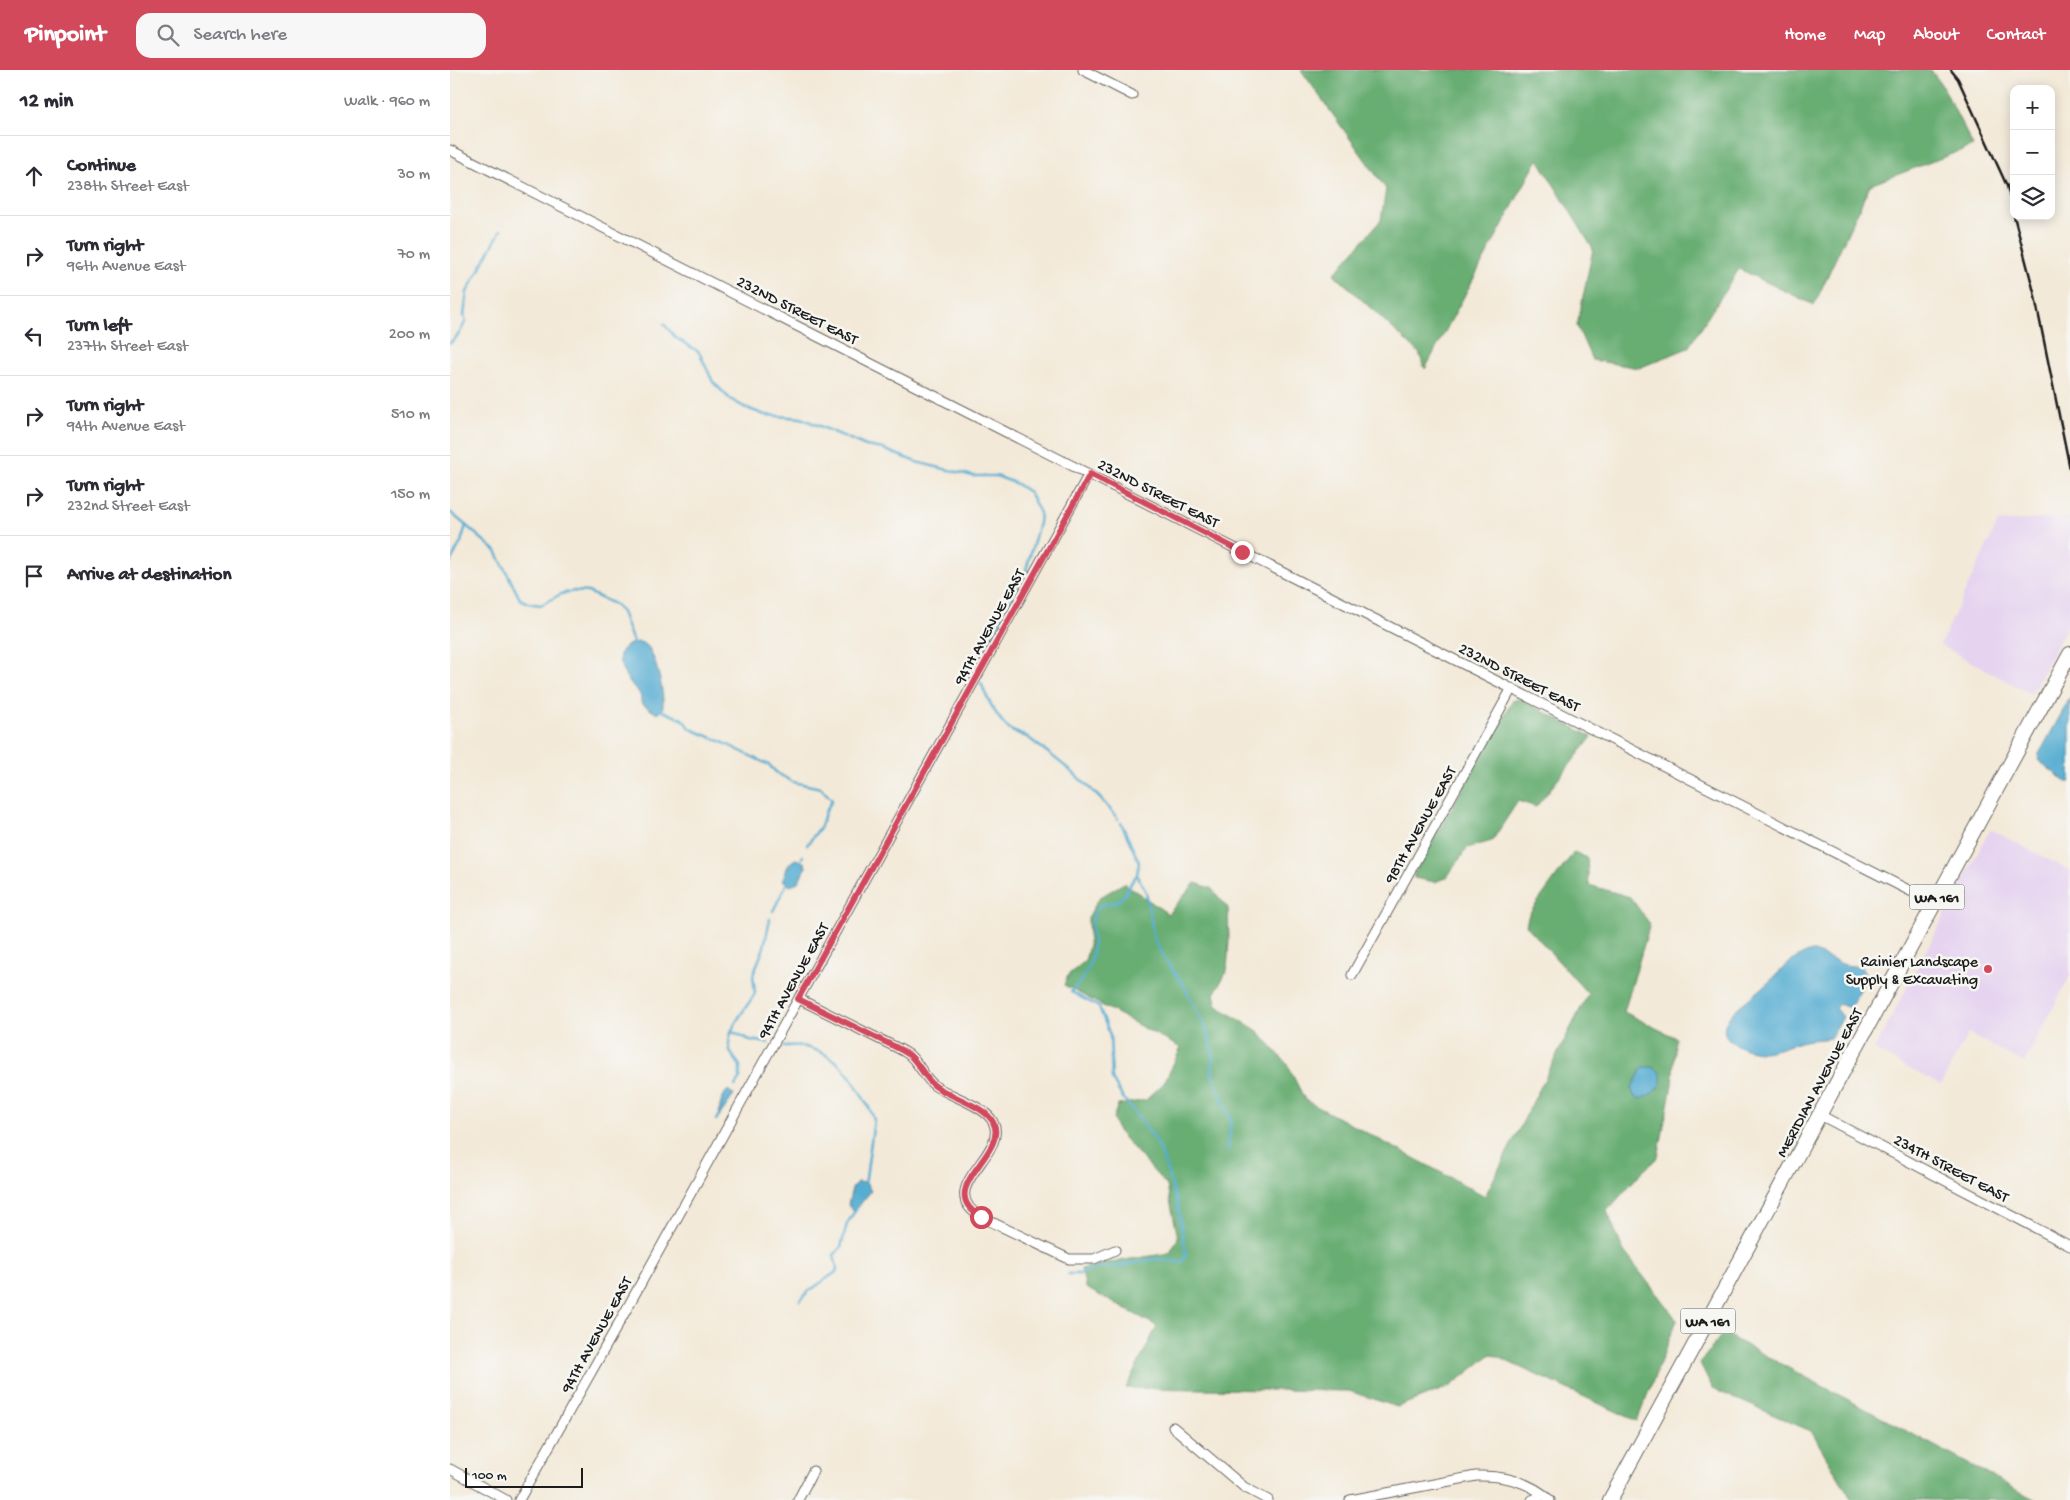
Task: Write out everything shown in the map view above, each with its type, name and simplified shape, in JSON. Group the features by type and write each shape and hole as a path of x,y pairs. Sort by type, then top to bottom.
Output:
{"main road":[{"name":"MERIDIAN AVENUE EAST","path":"1610,1500 1934,903 2069,660"}],"street":[{"path":"1082,70 1132,95"},
{"name":"232ND STREET EAST","path":"451,153 1090,474 1934,903"},
{"name":"94TH AVENUE EAST","path":"519,1500 1090,474"},
{"name":"98TH AVENUE EAST","path":"1352,975 1512,688"},
{"path":"798,999 909,1054 935,1085 980,1111 994,1123 996,1133 994,1138 967,1186 964,1199 970,1210 1069,1258 1094,1259 1115,1250"},
{"name":"234TH STREET EAST","path":"1820,1115 2070,1246"},
{"path":"1173,1427 1261,1499"},
{"path":"450,1469 506,1500"},
{"path":"798,1500 813,1471"},
{"path":"1350,1500 1490,1475 1516,1480 1547,1498"},
{"path":"1532,1500 1547,1498"}],"shaded area":[{"path":"2068,517 2070,526 2070,620 2031,694 1940,645 1998,522"},
{"path":"1990,829 2070,871 2070,976 2024,1063 1968,1033 1941,1085 1874,1050"}],"green space":[{"path":"1301,70 1931,70 1943,87 1973,146 1870,185 1814,305 1739,269 1688,348 1639,368 1592,360 1577,326 1593,249 1538,159 1425,369 1419,353 1334,274 1381,220 1386,189"},
{"path":"1519,699 1592,737 1536,807 1518,801 1492,841 1467,848 1447,877 1435,882 1414,878 1414,874 1513,700"},
{"path":"1574,852 1587,858 1589,885 1630,897 1650,924 1624,1012 1676,1038 1672,1085 1658,1157 1607,1211 1623,1250 1677,1320 1637,1421 1491,1354 1451,1386 1397,1407 1349,1391 1126,1388 1157,1326 1086,1288 1081,1269 1105,1263 1170,1253 1178,1238 1167,1186 1118,1131 1113,1118 1118,1105 1146,1100 1164,1083 1181,1048 1064,985 1068,975 1085,961 1089,945 1088,918 1099,898 1124,883 1168,914 1195,883 1211,888 1228,908 1229,941 1227,971 1214,994 1217,1006 1258,1031 1287,1064 1305,1100 1485,1196 1588,994 1526,925 1529,914"},
{"path":"1723,1333 2036,1500 1852,1500 1811,1431 1713,1389 1700,1363"}],"water":[{"path":"639,642 649,648 659,676 663,705 662,710 657,714 641,703 639,694 622,670 620,663 621,652 624,648"},
{"path":"2070,698 2070,782 2066,782 2038,760 2039,754"},
{"path":"796,859 805,863 806,867 798,882 790,886 783,880 789,865"},
{"path":"1812,951 1845,965 1862,967 1866,974 1866,979 1850,1008 1839,1004 1836,1008 1843,1017 1830,1038 1804,1041 1764,1052 1752,1051 1742,1047 1727,1037 1724,1030 1726,1022 1738,1007 1791,962"},
{"path":"1643,1067 1652,1067 1660,1072 1661,1081 1656,1090 1648,1096 1639,1099 1633,1095 1632,1087"},
{"path":"728,1090 734,1095 718,1118 722,1099"},
{"path":"857,1182 866,1183 871,1191 854,1212 848,1205 852,1188"}],"waterway":[{"path":"450,343 459,334 466,321 464,316 467,292 501,230"},
{"path":"664,324 676,338 699,352 713,382 730,399 744,407 765,415 801,418 866,446 883,449 916,462 973,476 996,476 1015,483 1029,492 1040,513 1025,574 976,668"},
{"path":"450,512 496,551 520,599 528,603 541,605 561,594 574,591 588,592 614,604 622,612 634,645"},
{"path":"450,563 461,542 466,525"},
{"path":"981,683 993,708 1009,729 1028,737 1065,766 1088,786 1118,819"},
{"path":"660,710 682,719 691,729 769,765 777,773 793,782 821,788 832,800 821,826 807,845"},
{"path":"1121,823 1139,862 1137,875 1146,892 1154,938 1165,959 1184,986 1207,1031 1213,1053 1212,1074 1231,1120 1228,1151"},
{"path":"800,862 803,856"},
{"path":"1068,1274 1080,1274 1095,1268 1120,1266 1154,1259 1181,1262 1186,1254 1177,1202 1162,1155 1155,1139 1121,1095 1112,1079 1110,1035 1099,1007 1071,992 1079,983 1091,960 1093,948 1092,924 1096,910 1102,905 1120,900 1137,875"},
{"path":"773,911 788,881"},
{"path":"735,1086 740,1078 740,1066 731,1053 730,1038 736,1022 755,993 753,975 764,947 770,919"},
{"path":"731,1031 750,1040 768,1043"},
{"path":"777,1047 798,1045 821,1052 837,1062 855,1083 874,1120 865,1185"},
{"path":"716,1120 719,1115"},
{"path":"800,1301 809,1291 836,1272 834,1255 841,1247 847,1224 856,1209"}],"railway":[{"path":"1951,70 1958,79 2007,186 2010,198"},
{"path":"2015,220 2034,292 2070,469"}],"place":[{"name":"Rainier Landscape Supply & Excavating","path":"1988,969"}],"route":[{"path":"981,1217 970,1210 964,1199 969,1179 991,1145 996,1133 992,1120 935,1085 909,1054 798,999 1090,474 1242,552"}]}
